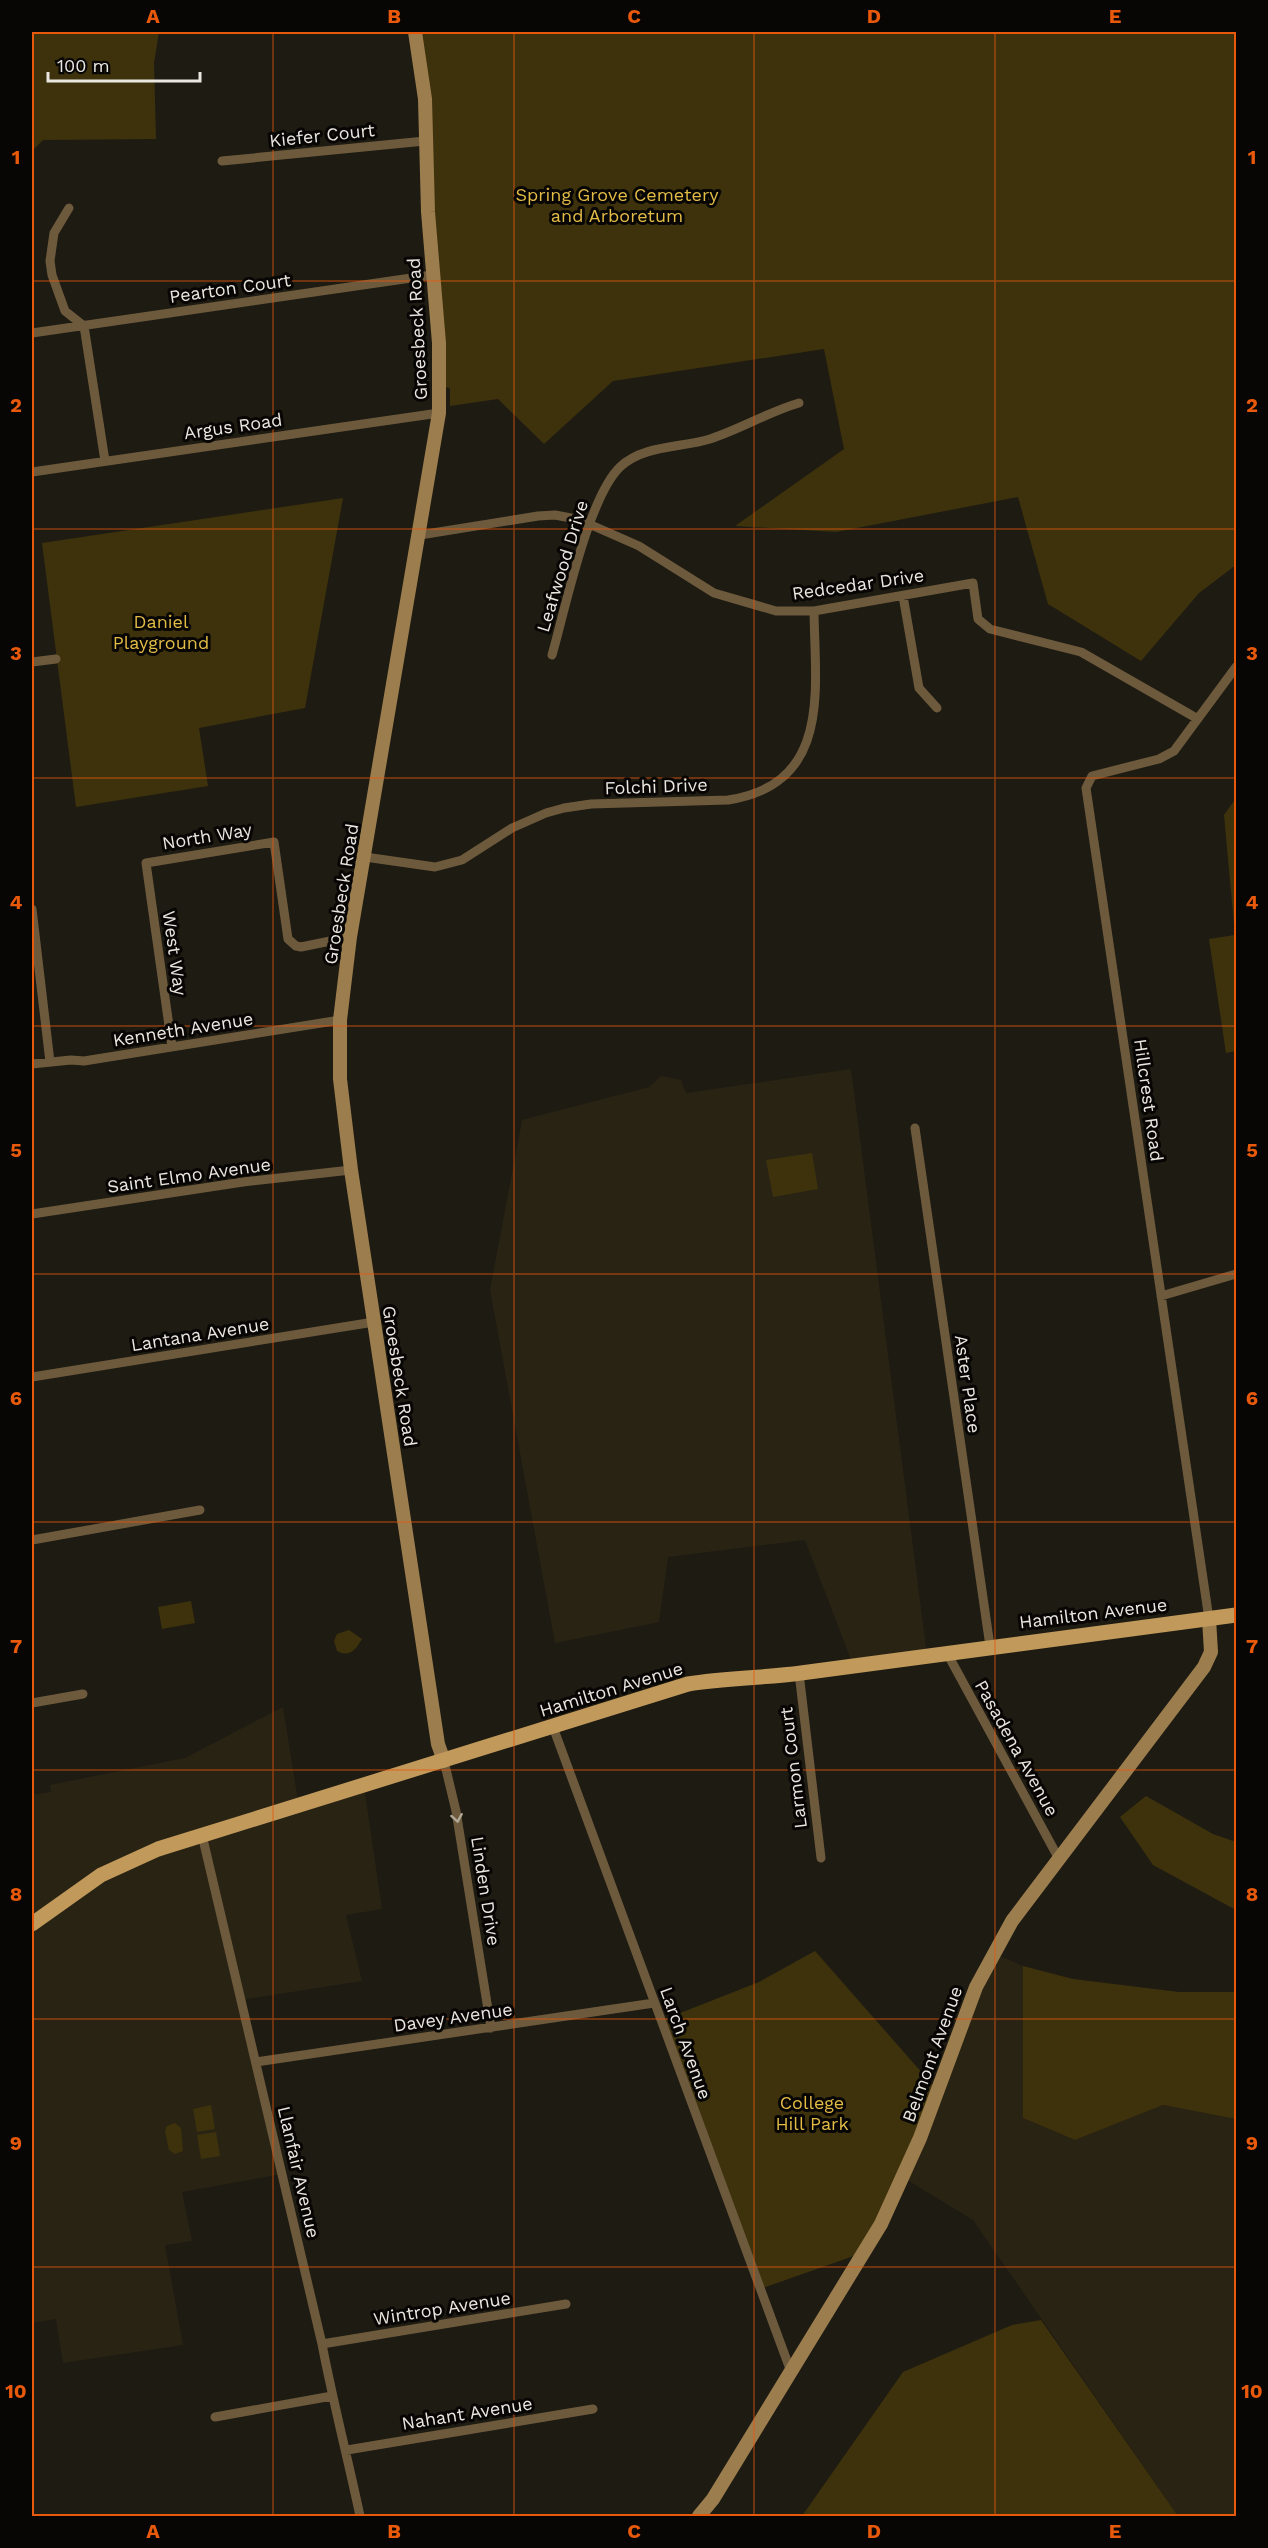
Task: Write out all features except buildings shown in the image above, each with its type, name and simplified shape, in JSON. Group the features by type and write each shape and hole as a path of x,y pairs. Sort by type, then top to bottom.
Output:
{"main road":[{"name":"Hamilton Avenue","path":"32,1924 87,1884 116,1867 154,1850 688,1684 799,1673 1236,1615"}],"street":[{"name":"Groesbeck Road","path":"414,32 425,99 432,275 439,343 439,413 350,937 340,1020 341,1102 438,1744 444,1761"},
{"name":"Kiefer Court","path":"222,161 425,141"},
{"path":"69,208 54,233 50,261 52,275 65,311 84,326 105,461"},
{"name":"Pearton Court","path":"32,333 432,275"},
{"name":"Leafwood Drive","path":"552,655 589,524 610,479 619,468 635,457 648,452 710,439 799,403"},
{"name":"Argus Road","path":"32,472 439,413"},
{"name":"Redcedar Drive","path":"420,535 555,515 571,518 639,546 714,593 776,611 814,611 973,583 978,619 990,629 1080,652 1198,719"},
{"path":"903,596 919,688 937,708"},
{"name":"Folchi Drive","path":"365,857 431,867 442,866 475,854 524,822 564,808 591,804 728,800 748,796 768,788 780,779 804,751 813,724 814,611"},
{"path":"32,662 56,658"},
{"name":"Hillcrest Road","path":"1209,1619 1086,788 1092,776 1159,759 1174,751 1236,667"},
{"name":"North Way","path":"146,863 274,842 288,939 301,947 350,937"},
{"name":"West Way","path":"146,863 172,1047"},
{"path":"32,909 50,1062"},
{"name":"Kenneth Avenue","path":"32,1064 84,1061 340,1020"},
{"name":"Aster Place","path":"915,1128 990,1646"},
{"name":"Saint Elmo Avenue","path":"32,1214 243,1182 351,1170"},
{"path":"1161,1296 1236,1274"},
{"name":"Lantana Avenue","path":"32,1377 374,1322"},
{"path":"32,1540 200,1510"},
{"name":"Belmont Avenue","path":"699,2517 713,2499 765,2415 790,2369 881,2224 920,2138 963,2017 993,1953 1012,1921 1204,1666 1211,1652 1209,1619"},
{"name":"Pasadena Avenue","path":"947,1653 1059,1859"},
{"name":"Larmon Court","path":"799,1673 821,1858"},
{"path":"32,1703 83,1694"},
{"name":"Larch Avenue","path":"553,1727 790,2369"},
{"name":"Linden Drive","path":"444,1761 456,1811 491,2028"},
{"name":"Llanfair Avenue","path":"202,1835 322,2344 332,2396 347,2450 360,2517"},
{"name":"Davey Avenue","path":"256,2062 654,2003"},
{"name":"Wintrop Avenue","path":"322,2344 566,2304"},
{"path":"215,2417 332,2396"},
{"name":"Nahant Avenue","path":"347,2450 593,2409"}],"shaded area":[{"path":"851,1069 927,1655 853,1665 805,1540 668,1557 659,1622 555,1643 490,1290 522,1120 649,1087 661,1076 681,1080 686,1093"},
{"path":"283,1707 299,1807 364,1786 382,1909 346,1915 362,1981 241,2000 282,2174 182,2192 192,2241 165,2245 183,2345 63,2363 56,2319 32,2323 32,1795 51,1792 50,1785 185,1758"},
{"path":"993,1953 1023,1966 1023,2118 1075,2140 1163,2105 1236,2119 1236,2516 1178,2516 973,2220 904,2178"}],"green space":[{"path":"32,32 159,32 154,63 156,139 43,140 32,151"},
{"name":"Spring Grove Cemetery and Arboretum","path":"415,32 1236,32 1236,565 1199,593 1141,661 1048,604 1018,497 836,532 735,526 844,449 824,349 613,381 544,444 498,399 450,406 450,388 439,386"},
{"name":"Daniel Playground","path":"343,498 305,708 199,728 208,786 76,807 42,543"},
{"path":"1236,798 1236,1051 1226,1053 1209,939 1235,935 1224,815"},
{"path":"812,1153 818,1189 773,1197 766,1160"},
{"path":"191,1601 195,1623 162,1629 158,1607"},
{"path":"349,1630 362,1639 349,1653 337,1651 334,1641 337,1634"},
{"path":"1146,1796 1213,1834 1236,1842 1236,1910 1153,1865 1120,1817"},
{"name":"College Hill Park","path":"815,1951 938,2091 865,2252 760,2289 660,2021 759,1982"},
{"path":"1023,1966 1073,1979 1179,1992 1236,1992 1236,2119 1163,2105 1075,2140 1023,2118"},
{"path":"211,2105 215,2129 197,2132 193,2109"},
{"path":"175,2123 181,2128 183,2151 175,2154 169,2150 165,2131 167,2126"},
{"path":"216,2132 220,2156 201,2159 197,2135"},
{"path":"1041,2320 1178,2516 802,2516 903,2372 1012,2325"}]}
